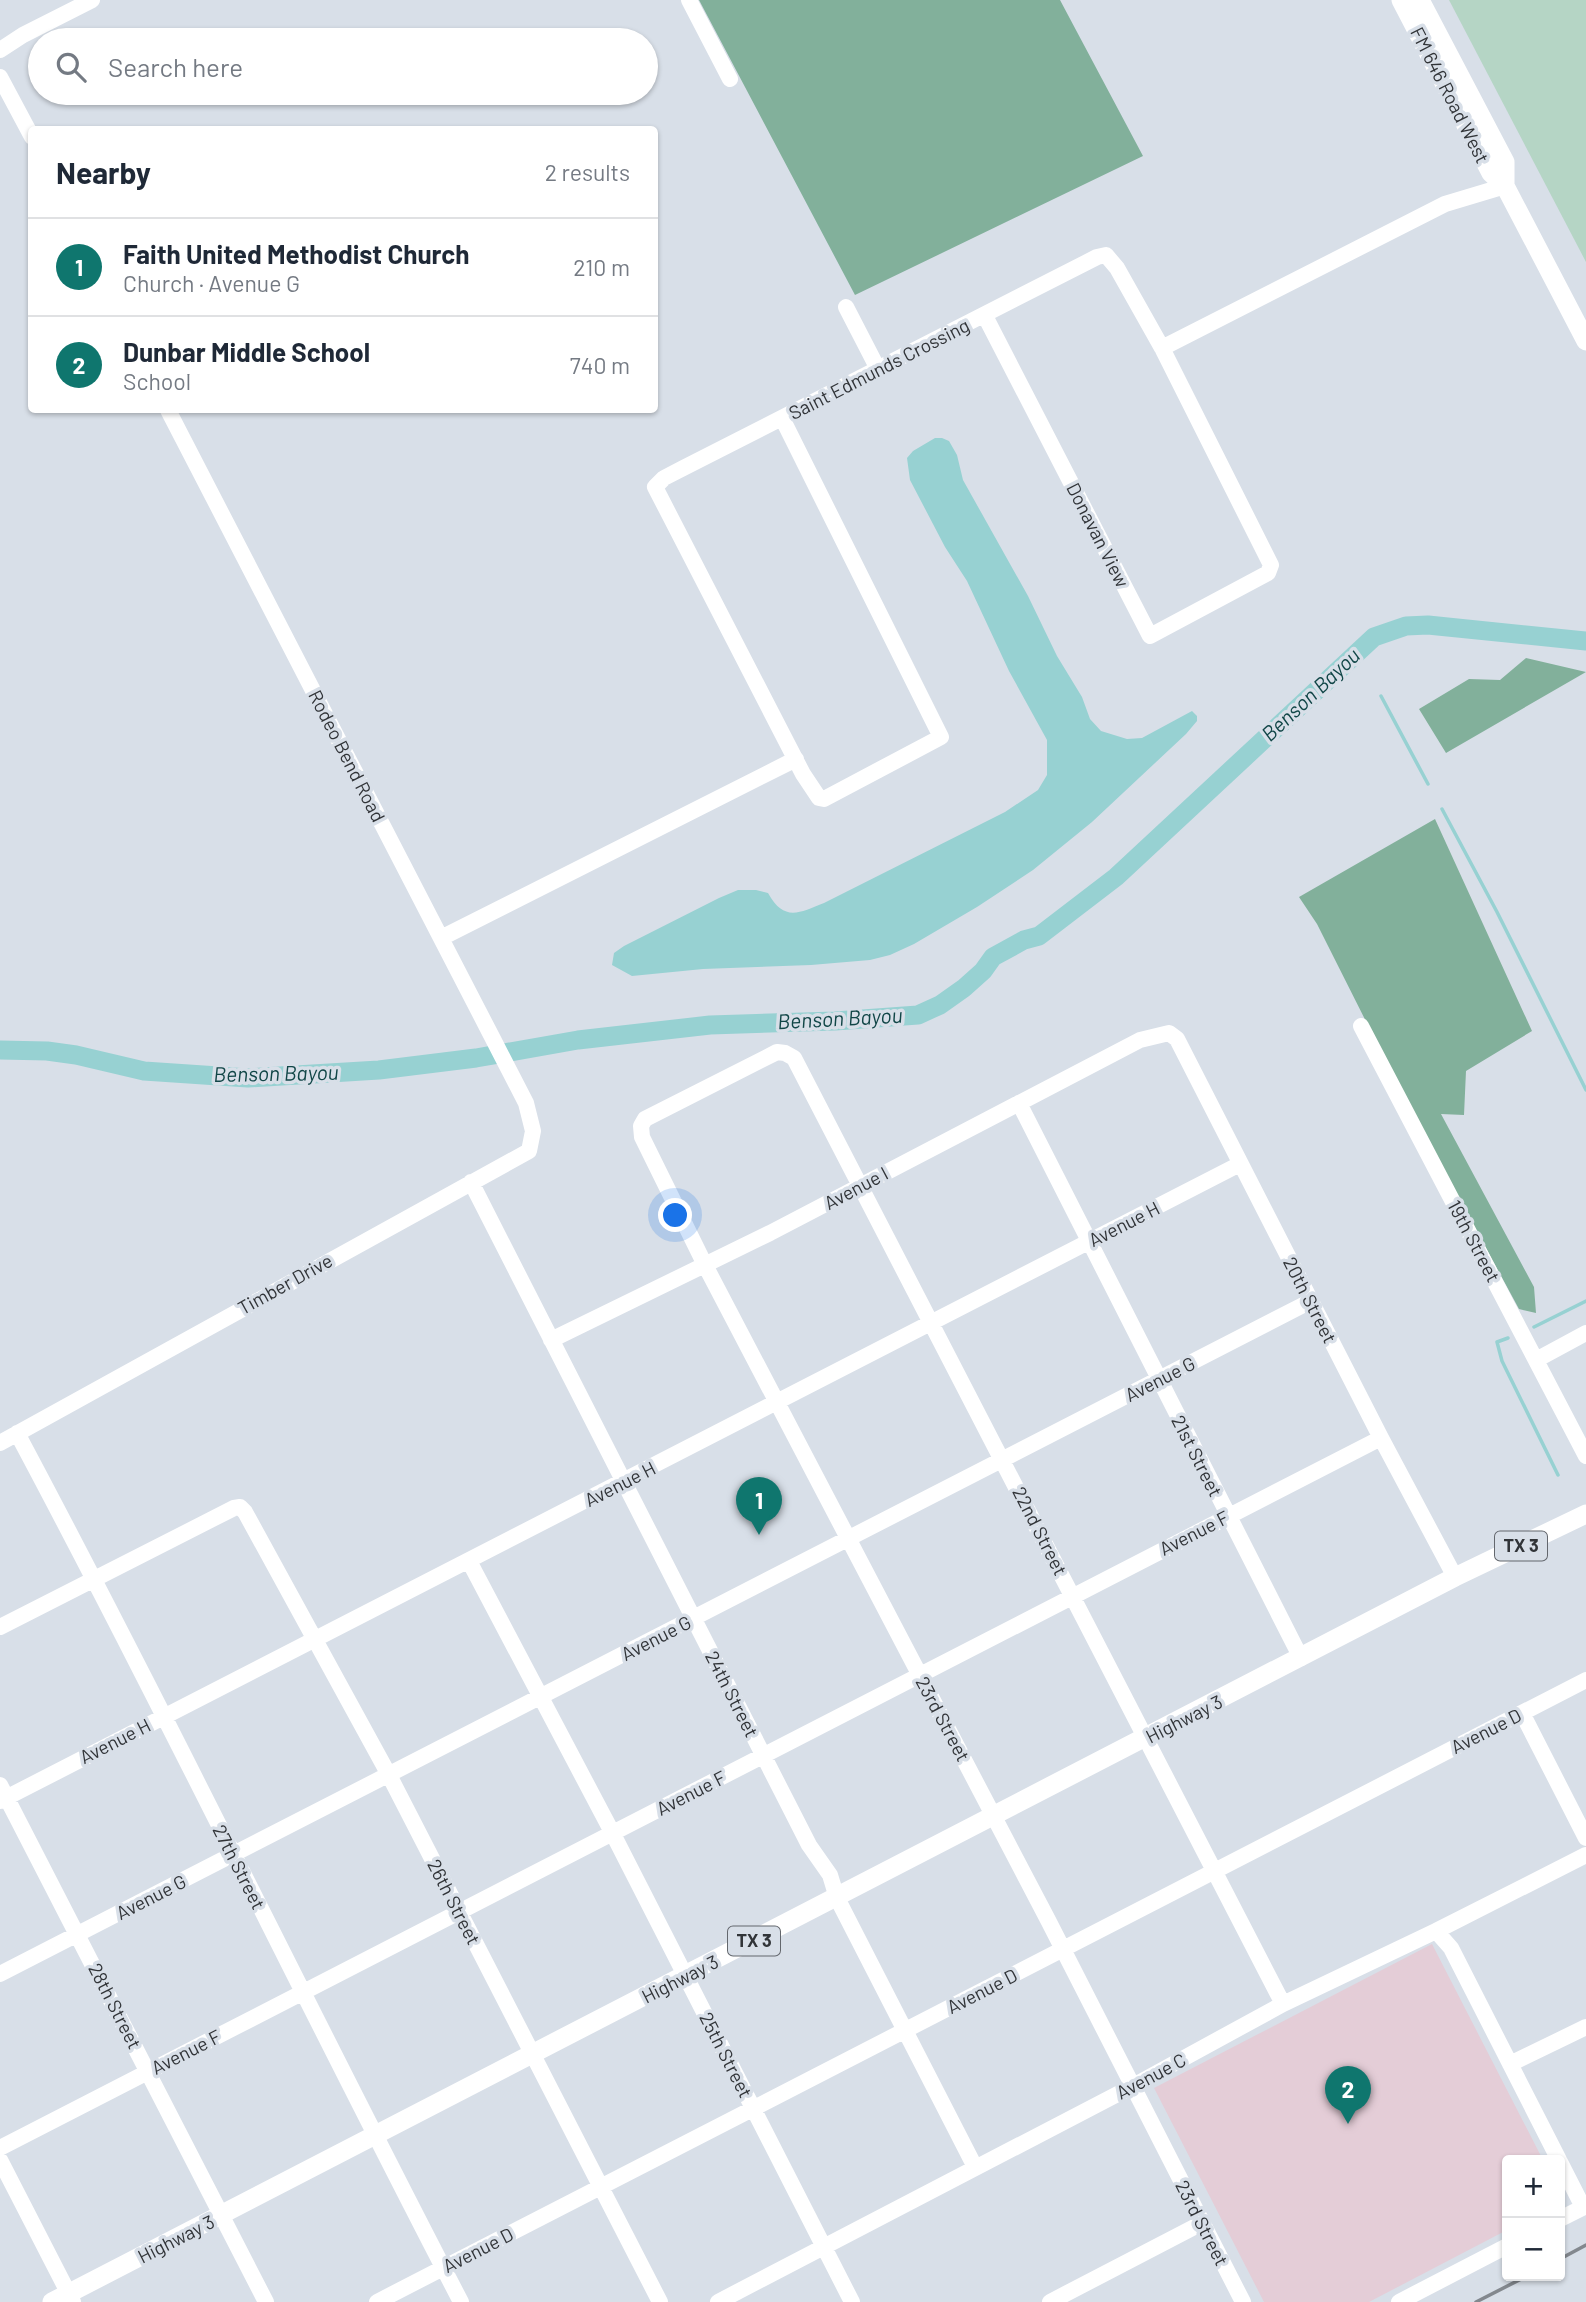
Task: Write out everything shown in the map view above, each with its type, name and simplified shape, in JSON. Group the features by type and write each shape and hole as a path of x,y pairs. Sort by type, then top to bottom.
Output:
{"main road":[{"name":"FM 646 Road West","path":"1401,0 1491,173 1505,186 1586,341"},
{"name":"FM 646 Road West","path":"1420,0 1505,162 1505,186"},
{"path":"1428,49 1444,64 1453,84 1472,101"},
{"name":"TX 3","path":"1455,1577 1586,1514"},
{"name":"Highway 3","path":"65,2299 374,2136 1455,1577"}],"street":[{"path":"37,28 92,0"},
{"path":"689,0 730,79"},
{"path":"0,50 28,32"},
{"path":"0,77 28,130"},
{"path":"1162,348 1445,204 1505,186"},
{"name":"Saint Edmunds Crossing","path":"796,760 655,487 664,478 1097,257 1106,256 1117,268 1162,348"},
{"path":"846,307 878,369"},
{"name":"Donavan View","path":"985,316 1150,636 1268,573 1271,565 1162,348"},
{"name":"Rodeo Bend Road","path":"170,413 526,1103"},
{"path":"441,939 796,760 819,798 824,799 941,737 782,418"},
{"name":"19th Street","path":"1361,1026 1586,1456"},
{"name":"20th Street","path":"1160,1034 1169,1033 1178,1039 1381,1438 1455,1577"},
{"name":"Avenue I","path":"551,1340 705,1265 1140,1040 1160,1034"},
{"name":"22nd Street","path":"642,1137 641,1126 645,1119 777,1052 794,1058 1283,2004"},
{"name":"Timber Drive","path":"0,1443 528,1151 533,1131 526,1103"},
{"name":"21st Street","path":"1018,1103 1301,1658"},
{"name":"23rd Street","path":"642,1137 705,1265 994,1817 1243,2302"},
{"name":"Avenue H","path":"2,1795 315,1640 1240,1164"},
{"name":"24th Street","path":"471,1182 809,1845 830,1875 836,1898 975,2167"},
{"name":"Avenue G","path":"0,1974 1311,1301"},
{"path":"1536,1360 1586,1333"},
{"name":"27th Street","path":"17,1433 164,1716 374,2136 461,2302"},
{"name":"Avenue F","path":"0,2148 1381,1438"},
{"name":"26th Street","path":"92,1579 234,1508 240,1507 245,1511 389,1775 660,2302"},
{"name":"25th Street","path":"469,1561 612,1833 852,2302"},
{"path":"0,1626 92,1579"},
{"name":"Avenue D","path":"377,2302 1586,1680"},
{"path":"1522,1713 1586,1838"},
{"name":"28th Street","path":"2,1795 78,1934 266,2302"},
{"name":"Avenue C","path":"718,2302 1133,2086 1283,2004 1586,1855"},
{"path":"1436,1931 1451,1948 1556,2155"},
{"path":"1510,2064 1586,2027"},
{"path":"0,2160 65,2299"},
{"path":"1562,2218 1584,2206 1565,2172"},
{"path":"1050,2302 1202,2223"},
{"path":"1399,2302 1502,2249"}],"shaded area":[{"path":"699,0 1060,0 1143,156 855,295"},
{"path":"1449,0 1586,0 1586,262"},
{"path":"935,438 949,441 957,455 963,480 1028,596 1057,656 1082,697 1090,719 1101,731 1127,739 1142,738 1192,711 1197,716 1197,721 1092,822 1033,870 977,907 890,955 870,960 811,965 703,969 632,976 612,965 614,953 624,946 738,890 768,893 786,912 807,910 1005,812 1038,790 1047,775 1047,740 1009,671 967,581 945,547 910,480 907,458 913,451"},
{"path":"1526,658 1586,672 1446,753 1419,709 1469,679 1500,680"},
{"path":"1435,819 1532,1031 1466,1071 1464,1115 1441,1114 1534,1287 1536,1313 1519,1309 1403,1095 1317,924 1299,897"},
{"path":"1432,1944 1540,2155 1502,2155 1502,2233 1369,2302 1264,2302 1154,2088"}],"waterway":[{"name":"Benson Bayou","path":"0,1050 76,1055 144,1071 248,1078 379,1070 476,1058 578,1040 710,1025 918,1015 940,1005 964,988 983,971 993,957 1024,940 1039,936 1116,877 1374,637 1406,626 1428,625 1586,641"},
{"path":"1381,696 1428,784"},
{"path":"1442,809 1586,1090"},
{"path":"1534,1327 1586,1301"},
{"path":"1508,1338 1497,1342 1502,1361 1558,1475"}],"railway":[{"path":"1565,2256 1586,2245"},
{"path":"1476,2302 1517,2281"}],"place":[{"name":"Faith United Methodist Church","path":"759,1535"},
{"name":"Dunbar Middle School","path":"1348,2124"}]}
